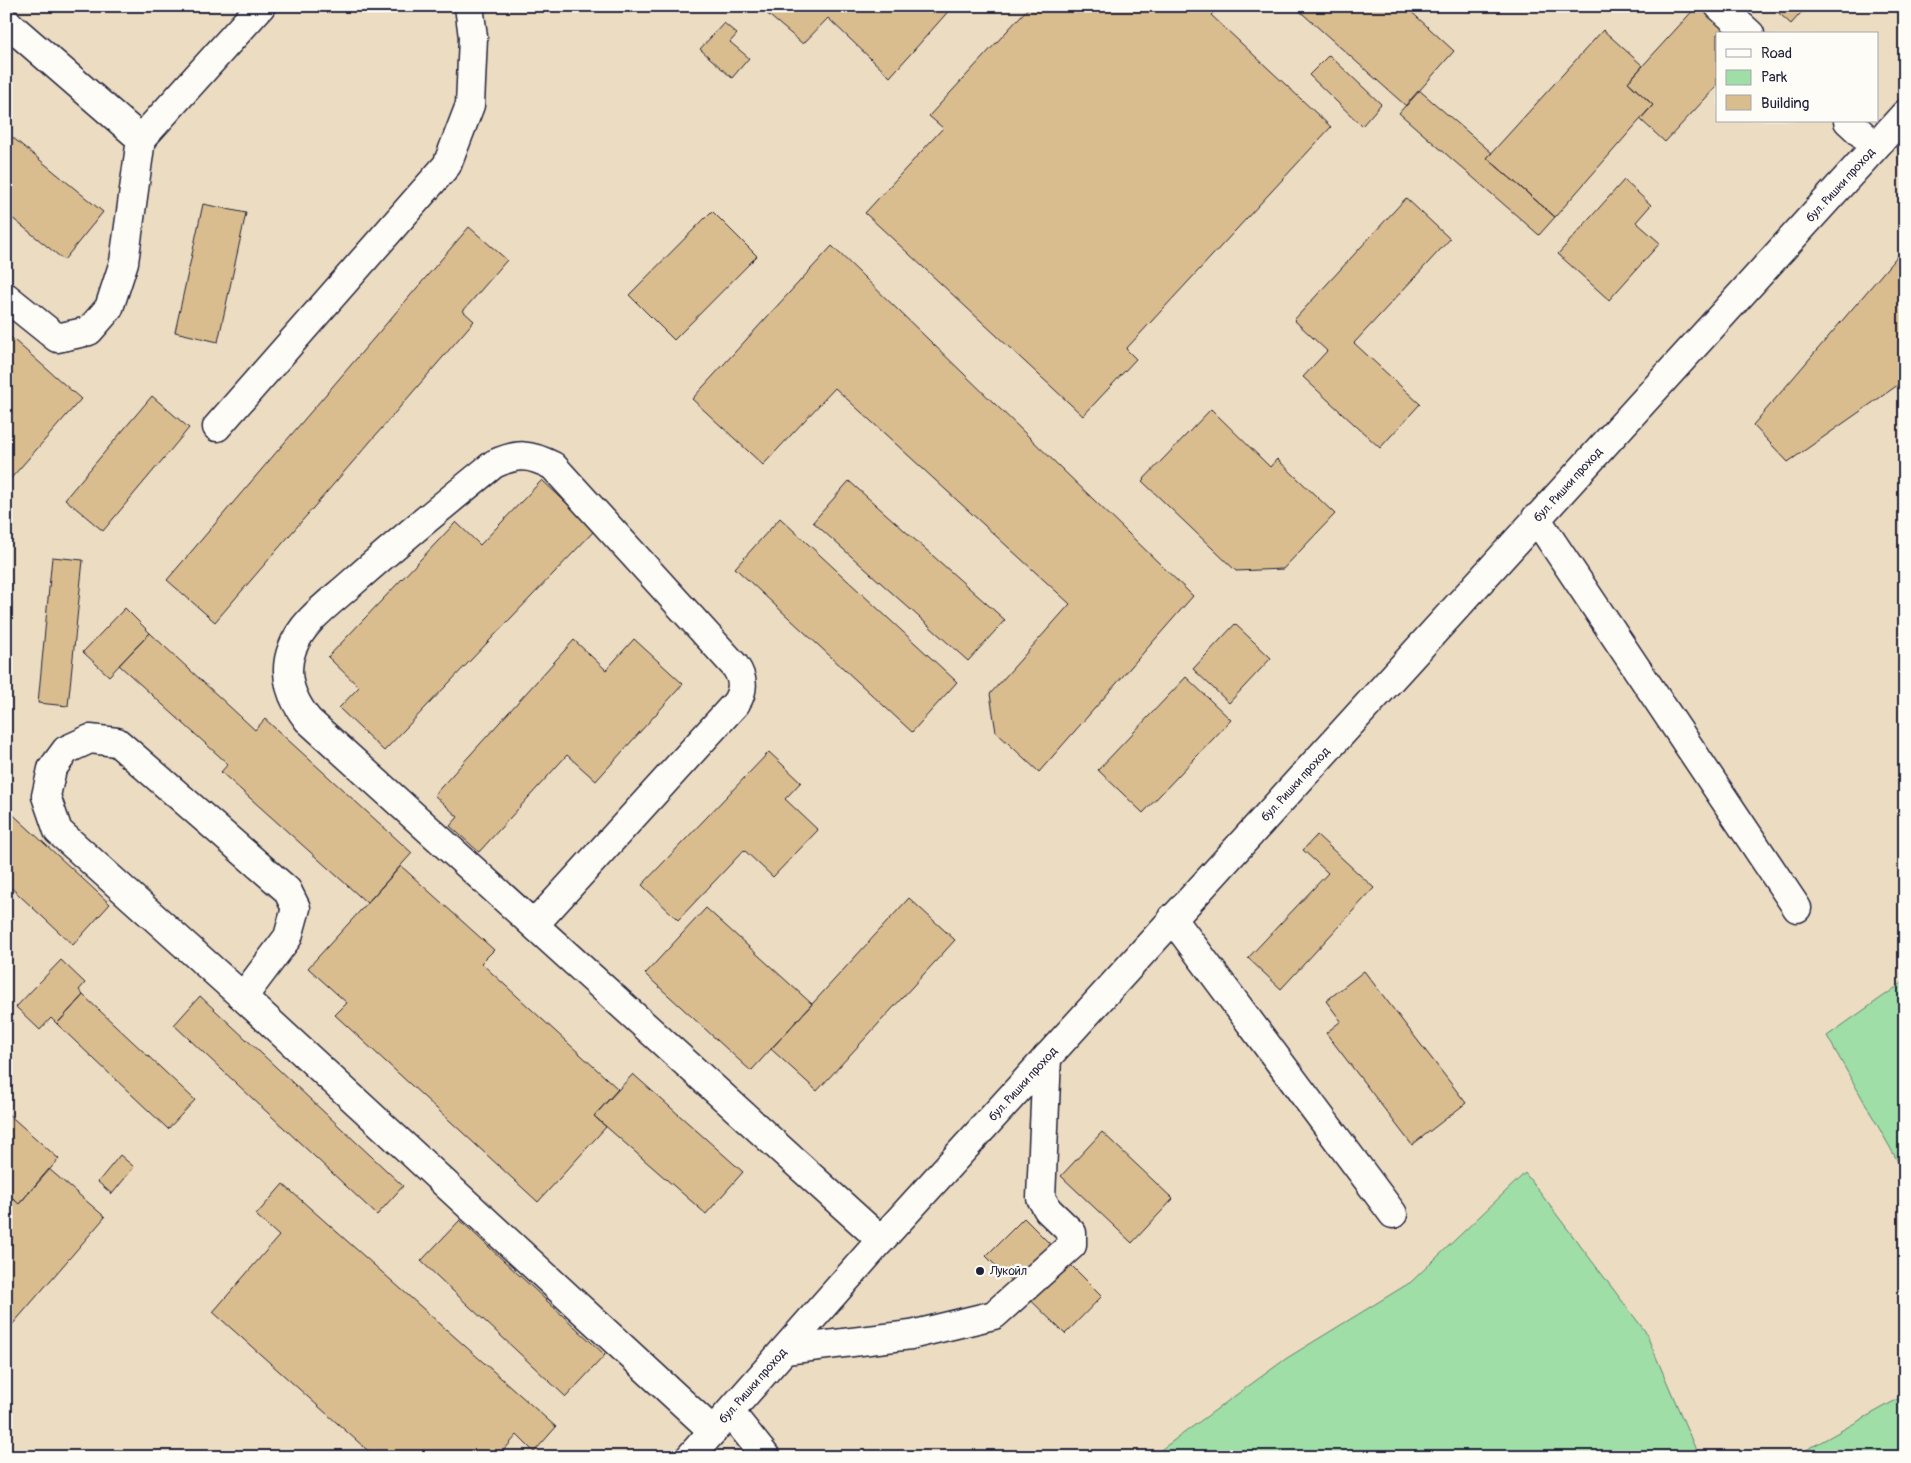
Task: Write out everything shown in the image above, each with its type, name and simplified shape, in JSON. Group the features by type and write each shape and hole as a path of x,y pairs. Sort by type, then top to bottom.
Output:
{"main road":[{"path":"6,297 57,338 89,330 109,308 124,262 141,139 261,6"},
{"path":"217,428 447,165 470,105 473,37 469,6"},
{"path":"1719,6 1748,32"},
{"path":"6,22 141,139"},
{"name":"бул. Ришки проход","path":"690,1457 881,1240 1172,918 1905,114"},
{"path":"1849,122 1875,146"},
{"path":"534,925 736,704 742,688 742,680 735,666 553,466 538,458 522,456 508,458 494,464 393,547 299,632 291,651 288,672 290,690 297,706 308,720 881,1240"},
{"path":"1536,518 1797,908"},
{"path":"243,997 288,937 296,908 287,890 117,742 90,738 66,750 52,769 46,796 58,831 243,997 722,1421 766,1457"},
{"path":"1172,918 1393,1214"},
{"path":"784,1350 911,1335 994,1315 1072,1245 1072,1233 1048,1210 1041,1198 1047,1057"}],"shaded area":[{"path":"6,6 1905,6 1905,411 1902,413 1905,414 1905,981 1827,1037 1905,1174 1905,1395 1794,1457 1699,1457 1645,1331 1525,1173 1411,1282 1287,1358 1151,1457 6,1457"}],"green space":[{"path":"1905,981 1905,1174 1827,1036"},
{"path":"1525,1173 1645,1331 1699,1457 1151,1457 1287,1358 1411,1282"},
{"path":"1905,1395 1905,1457 1794,1457"}],"building":[{"path":"758,6 953,6 890,77 828,18 803,44"},
{"path":"1030,6 1220,6 1211,15 1331,127 1126,349 1136,359 1083,416 865,213 943,128 929,116"},
{"path":"1294,6 1405,6 1454,51 1406,106"},
{"path":"1697,6 1700,6 1728,32 1716,32 1716,87 1665,142 1640,119 1653,105 1628,82"},
{"path":"1771,6 1807,6 1791,24"},
{"path":"724,23 737,34 730,42 749,58 732,78 700,49"},
{"path":"1603,30 1643,66 1628,82 1653,105 1555,217 1487,158"},
{"path":"1329,55 1381,104 1362,126 1309,75"},
{"path":"1419,90 1492,153 1487,158 1555,217 1539,235 1399,113"},
{"path":"6,132 103,212 64,260 6,213"},
{"path":"1624,180 1651,205 1636,222 1660,243 1609,300 1558,254"},
{"path":"1406,198 1450,239 1354,343 1420,404 1380,448 1303,377 1327,351 1294,320"},
{"path":"203,204 246,213 218,342 175,332"},
{"path":"712,211 757,256 674,340 629,295"},
{"path":"469,227 507,260 463,311 474,321 215,622 167,580"},
{"path":"832,246 1193,596 1039,772 996,732 990,694 1070,604 835,388 763,465 692,399"},
{"path":"1905,247 1905,380 1788,462 1753,425"},
{"path":"6,333 81,399 6,484"},
{"path":"152,396 189,428 103,531 65,499"},
{"path":"1211,409 1270,467 1277,459 1335,514 1283,569 1236,571 1142,481"},
{"path":"542,480 595,530 384,751 339,708 359,687 328,657 456,522 480,545"},
{"path":"849,481 1005,620 968,661 813,522"},
{"path":"780,518 957,682 912,732 735,568"},
{"path":"52,557 83,560 68,706 38,703"},
{"path":"125,608 150,633 109,676 83,652"},
{"path":"1235,624 1271,658 1229,703 1193,669"},
{"path":"150,633 255,730 265,719 412,853 367,903 221,772 228,764 119,665"},
{"path":"634,639 683,684 596,781 567,755 479,852 450,826 458,817 434,795 574,640 606,670"},
{"path":"1186,677 1231,720 1143,813 1098,770"},
{"path":"769,752 801,782 785,799 818,830 773,877 744,850 678,920 642,885"},
{"path":"6,808 110,904 73,945 6,883"},
{"path":"1317,835 1374,888 1281,989 1248,958 1328,873 1303,850"},
{"path":"401,866 494,950 481,963 618,1089 594,1116 606,1127 538,1202 335,1015 347,1003 308,968"},
{"path":"909,898 955,940 817,1091 771,1049"},
{"path":"706,908 812,1004 751,1071 645,974"},
{"path":"61,960 85,983 79,990 83,995 57,1024 51,1018 40,1030 16,1007"},
{"path":"1364,971 1466,1103 1412,1145 1326,1033 1341,1021 1326,1001"},
{"path":"83,995 195,1100 168,1129 57,1024"},
{"path":"200,996 403,1186 377,1215 174,1025"},
{"path":"633,1074 743,1172 706,1214 594,1116"},
{"path":"6,1112 59,1159 19,1204 6,1192"},
{"path":"1102,1132 1173,1199 1132,1243 1061,1176"},
{"path":"120,1155 134,1167 112,1194 98,1182"},
{"path":"49,1169 105,1217 6,1332 6,1206 13,1198 19,1204"},
{"path":"283,1184 556,1427 534,1452 517,1435 498,1457 375,1457 213,1312 279,1236 256,1215"},
{"path":"1024,1218 1102,1296 1065,1334 986,1256"},
{"path":"460,1220 605,1355 566,1397 421,1261"}],"place":[{"name":"Лукойл","path":"980,1271"}]}
